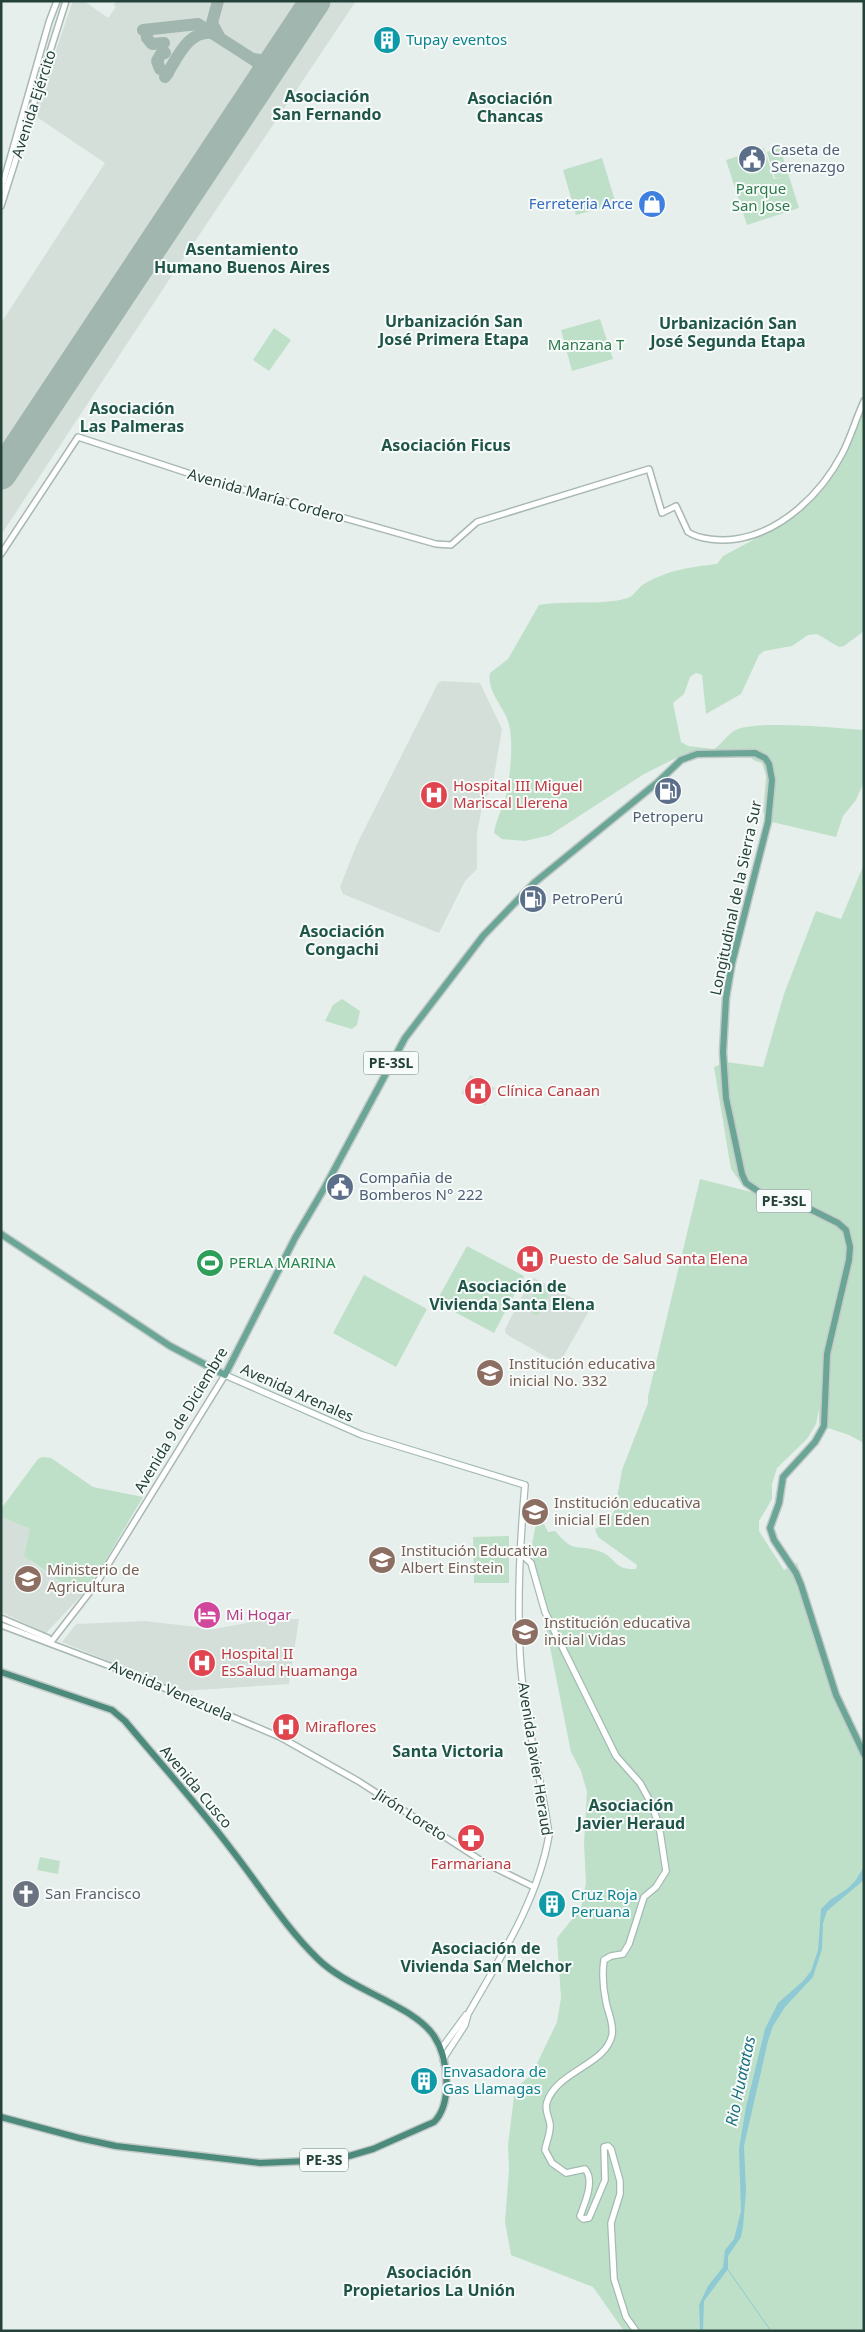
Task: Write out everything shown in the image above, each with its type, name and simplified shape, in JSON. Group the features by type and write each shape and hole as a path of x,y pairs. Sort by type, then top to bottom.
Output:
{"highway":[{"name":"Avenida Cusco","path":"1,1672 112,1710 125,1721 229,1846 319,1960 334,1972 423,2024 434,2036 441,2049"},
{"name":"PE-3S","path":"1,2117 78,2138 116,2146 215,2159 260,2163 331,2160 373,2149 434,2122 440,2116 444,2104 446,2078 441,2049"}],"main road":[{"name":"Longitudinal de la Sierra Sur","path":"628,806 687,756 697,754 755,753 765,758 772,771 768,822 732,963 726,998 722,1052 723,1083 740,1165 746,1182 766,1196 812,1210 827,1217 846,1230 849,1238 849,1260 827,1354 824,1426 815,1442 783,1477 779,1504 770,1528 774,1540 796,1572 836,1695 864,1754"},
{"name":"Avenida 9 de Diciembre","path":"225,1375 295,1238 417,1019 470,951 507,908 534,883 628,806"},
{"name":"Avenida Arenales","path":"1,1234 170,1346 225,1375 362,1435 525,1486"},
{"name":"Avenida Javier Heraud","path":"441,2049 468,2014 519,1924 546,1853 549,1835 528,1721 520,1654 519,1552 525,1486"},
{"path":"519,1552 532,1563 545,1612 616,1756 640,1783 659,1825 665,1865 664,1875 644,1897 623,1954 611,1956 604,1960 603,1984 612,2022 612,2036 605,2048 586,2065 563,2079 547,2102 546,2109 550,2126 545,2150 552,2163 566,2173 580,2168 588,2172 589,2188 580,2216 583,2219 589,2218 605,2180 604,2148 608,2146 611,2149 620,2181 620,2194 611,2222 614,2279 626,2318 636,2331"},
{"name":"Avenida Javier Heraud","path":"443,2058 465,2024 468,2014"}],"street":[{"name":"Avenida Ejército","path":"1,190 49,22 57,1"},
{"name":"Avenida Ejército","path":"1,206 66,1"},
{"name":"Avenida María Cordero","path":"1,554 78,437 204,478 441,545 451,545 470,525 477,522 649,469 662,513 676,506 688,532 724,541 748,538 765,531 794,514 818,490 842,454 864,401"},
{"name":"Avenida 9 de Diciembre","path":"51,1642 96,1584 225,1375"},
{"name":"Avenida Venezuela","path":"1,1618 48,1638 51,1642"},
{"name":"Avenida Venezuela","path":"1,1624 139,1677 289,1741"},
{"name":"Jirón Loreto","path":"289,1741 365,1786 486,1863 534,1887"}],"shaded area":[{"path":"84,1 108,18 116,7 114,5 116,1 356,1 1,535 1,323 105,163 34,115 72,3"},
{"name":"Hospital III Miguel Mariscal Llerena","path":"442,681 480,683 502,729 493,782 482,807 477,833 477,869 465,881 439,933 343,894 340,887 357,844 438,683"},
{"name":"Clínica Canaan","path":"470,1075 495,1088 485,1106 461,1093"},
{"path":"534,1278 588,1306 589,1311 559,1364 506,1334 505,1329 531,1279"},
{"name":"Ministerio de Agricultura","path":"1,1517 30,1529 31,1562 81,1596 46,1633 1,1612"},
{"name":"Hospital II EsSalud Huamanga","path":"268,1619 299,1619 289,1684 181,1691 62,1642 76,1624 145,1621 214,1629"}],"green space":[{"name":"Parque San Jose","path":"764,148 774,179 782,177 775,178 767,152 780,148 799,208 747,225 726,160"},
{"path":"602,158 616,204 576,215 563,170"},
{"name":"Manzana T","path":"600,319 613,359 572,371 561,330"},
{"path":"274,328 291,340 269,371 253,360"},
{"path":"864,409 864,631 844,646 839,647 817,634 808,635 792,646 764,651 759,655 741,694 706,714 702,675 696,673 690,677 684,694 673,703 681,742 688,746 714,749 734,731 743,727 796,725 864,730 864,782 856,800 843,816 836,837 772,822 763,812 766,776 762,763 755,761 743,751 689,753 676,758 644,774 550,835 525,841 502,839 494,833 507,792 511,745 508,722 491,688 490,673 508,659 539,605 621,600 630,597 644,584 662,575 688,568 717,564 723,556 788,519 815,496 839,465"},
{"path":"864,864 864,1443 849,1435 819,1425 819,1409 816,1424 807,1439 777,1468 772,1484 772,1499 759,1521 759,1531 784,1570 797,1563 830,1676 864,1751 864,2331 624,2331 593,2287 511,2255 505,2222 509,2170 508,2145 515,2089 532,2074 557,2022 561,1998 557,1938 581,1908 586,1883 584,1843 587,1792 581,1771 571,1752 534,1567 532,1545 538,1512 548,1532 555,1531 572,1546 599,1551 609,1556 618,1565 628,1569 636,1569 637,1565 598,1537 595,1529 602,1525 606,1528 615,1509 622,1470 648,1403 648,1396 700,1179 759,1194 743,1186 731,1169 714,1067 726,1062 763,1067 784,994 816,911 841,919"},
{"path":"342,999 360,1011 357,1025 352,1029 325,1021 333,1005"},
{"path":"467,1246 524,1276 494,1333 436,1302"},
{"path":"364,1275 427,1309 396,1367 333,1333"},
{"path":"537,1287 549,1294 538,1316 525,1309"},
{"path":"43,1457 51,1458 93,1487 143,1497 98,1573 81,1596 24,1556 30,1529 1,1517 1,1509 38,1459"},
{"path":"509,1536 509,1583 474,1583 473,1537"},
{"path":"40,1857 60,1861 58,1874 37,1870"}],"water":[{"path":"864,1866 864,1880 827,1911 823,1923 822,1949 813,1977 785,2007 773,2026 744,2146 746,2191 741,2237 728,2256 728,2269 704,2301 703,2331 700,2331 699,2305 708,2286 723,2267 725,2250 734,2239 741,2211 739,2149 746,2107 765,2029 778,2003 803,1981 811,1971 818,1950 821,1909 856,1880"}],"waterway":[{"name":"Rio Huatatas","path":"728,2270 771,2331"}],"taxiway":[{"path":"218,1 212,23 219,36"},
{"path":"143,30 198,24 257,62 261,72 260,84"},
{"path":"146,30 147,38 152,44 164,43"},
{"path":"165,77 190,40 204,33 213,33"},
{"path":"165,53 161,54 157,61 160,69 168,73"},
{"path":"253,59 266,61 280,54"}],"runway":[{"path":"1,474 315,1"}],"place":[{"name":"Tupay eventos","path":"387,40"},
{"name":"Caseta de Serenazgo","path":"752,159"},
{"name":"Ferreteria Arce","path":"652,204"},
{"name":"Petroperu","path":"668,791"},
{"name":"Hospital III Miguel Mariscal Llerena","path":"434,795"},
{"name":"PetroPerú","path":"533,899"},
{"name":"Clínica Canaan","path":"478,1091"},
{"name":"Compañia de Bomberos N° 222","path":"340,1187"},
{"name":"Puesto de Salud Santa Elena","path":"530,1259"},
{"name":"PERLA MARINA","path":"210,1263"},
{"name":"Institución educativa inicial No. 332","path":"490,1373"},
{"name":"Institución educativa inicial El Eden","path":"535,1512"},
{"name":"Institución Educativa Albert Einstein","path":"382,1560"},
{"name":"Ministerio de Agricultura","path":"28,1579"},
{"name":"Mi Hogar","path":"207,1615"},
{"name":"Institución educativa inicial Vidas","path":"525,1632"},
{"name":"Hospital II EsSalud Huamanga","path":"202,1663"},
{"name":"Miraflores","path":"286,1727"},
{"name":"Farmariana","path":"471,1838"},
{"name":"San Francisco","path":"26,1894"},
{"name":"Cruz Roja Peruana","path":"552,1904"},
{"name":"Envasadora de Gas Llamagas","path":"424,2081"}],"district":[{"name":"Asociación San Fernando","path":"327,105"},
{"name":"Asociación Chancas","path":"510,107"},
{"name":"Asentamiento Humano Buenos Aires","path":"242,258"},
{"name":"Urbanización San José Primera Etapa","path":"454,330"},
{"name":"Urbanización San José Segunda Etapa","path":"728,332"},
{"name":"Asociación Las Palmeras","path":"132,417"},
{"name":"Asociación Ficus","path":"446,445"},
{"name":"Asociación Congachi","path":"342,940"},
{"name":"Asociación de Vivienda Santa Elena","path":"512,1295"},
{"name":"Santa Victoria","path":"448,1751"},
{"name":"Asociación Javier Heraud","path":"631,1814"},
{"name":"Asociación de Vivienda San Melchor","path":"486,1957"},
{"name":"Asociación Propietarios La Unión","path":"429,2281"}]}
